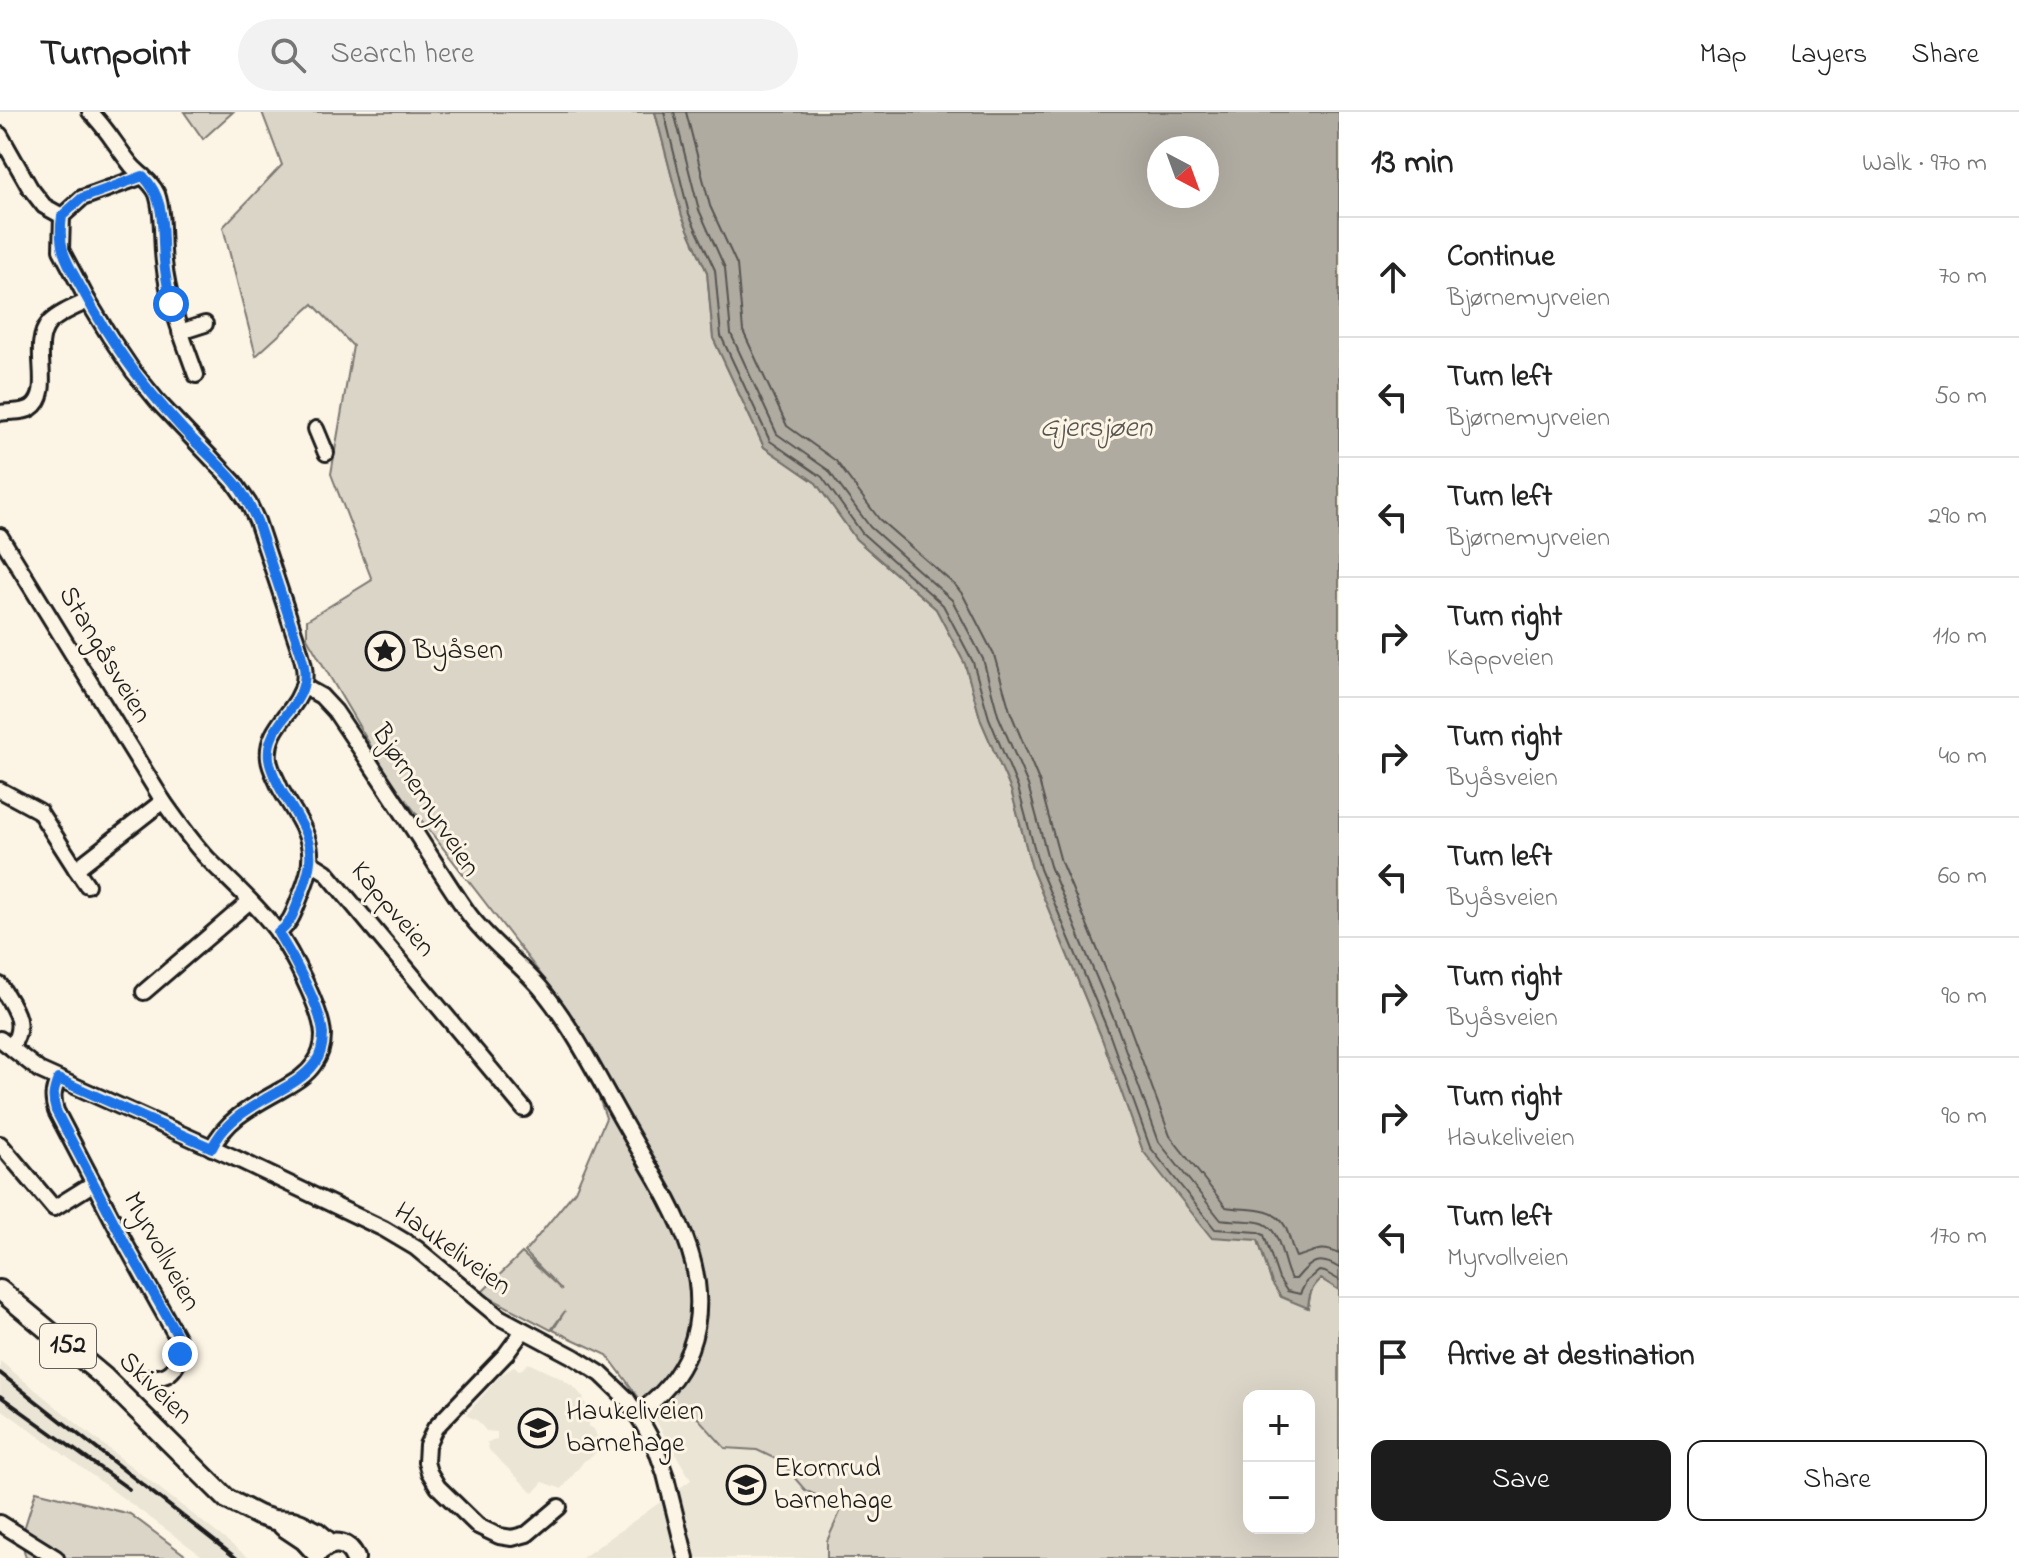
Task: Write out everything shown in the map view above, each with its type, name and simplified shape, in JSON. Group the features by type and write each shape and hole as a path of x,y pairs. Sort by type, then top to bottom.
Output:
{"main road":[{"name":"Skiveien","path":"0,1290 104,1377 227,1499 274,1520 322,1552"},
{"name":"152","path":"322,1552 345,1545 355,1558"}],"street":[{"path":"90,112 104,125 133,167 154,187 159,203 171,304 196,375"},
{"path":"0,135 30,188 44,206 62,216"},
{"path":"143,176 82,198 62,216 61,250 88,301 133,371 183,430 234,482 249,504 300,651 305,673 303,686"},
{"path":"0,413 29,409 38,400 41,391 39,350 42,335 49,323 59,315 88,301"},
{"path":"180,332 205,324"},
{"path":"316,429 326,453"},
{"name":"Stangåsveien","path":"0,536 163,801 206,857 278,933 320,1021 323,1038 320,1054 311,1068 229,1123 212,1148"},
{"name":"Kappveien","path":"303,686 271,737 269,757 273,775 306,837 311,853 310,862 326,872 524,1109"},
{"name":"Bjørnemyrveien","path":"303,686 329,703 468,912 531,978 562,1018 594,1069 684,1236 698,1287 695,1333 677,1373 662,1393 637,1413"},
{"path":"0,790 39,811 87,885"},
{"path":"76,869 163,801"},
{"path":"278,933 291,921 310,862"},
{"path":"144,992 250,901"},
{"path":"0,985 20,1024 17,1039 5,1043"},
{"name":"Haukeliveien","path":"5,1043 39,1070 398,1237 416,1248 499,1317 601,1374 637,1413 660,1459 686,1558"},
{"name":"Myrvollveien","path":"58,1079 53,1091 56,1111 178,1339 180,1354 175,1368 165,1376 152,1377"},
{"name":"Myrvollveien","path":"0,1144 54,1208 94,1183"},
{"path":"523,1331 500,1360 435,1428 427,1445 426,1462 438,1487 478,1526 499,1536 512,1538 527,1534 559,1507"},
{"path":"0,1523 56,1558"}],"shaded area":[{"path":"184,112 233,112 203,139"},
{"path":"262,112 655,112 682,216 707,272 713,338 764,447 816,483 856,539 936,609 965,664 981,721 1011,790 1033,872 1101,1036 1143,1151 1258,1240 1272,1283 1308,1307 1312,1287 1321,1278 1339,1290 1339,1558 827,1558 827,1541 842,1508 805,1490 780,1461 757,1450 725,1448 698,1418 673,1410 654,1418 607,1355 553,1330 565,1311 551,1330 481,1293 522,1253 562,1290 525,1252 575,1191 606,1118 569,1011 392,782 307,638 307,620 372,580 331,474 353,346 313,304 256,356 223,227 282,165"},
{"path":"0,1361 249,1558 205,1558 0,1408"},
{"name":"Haukeliveien barnehage","path":"528,1363 560,1378 583,1397 589,1426 594,1429 601,1447 584,1461 562,1489 543,1482 533,1493 489,1450 487,1442 497,1440 497,1432 486,1431 478,1421 466,1415 500,1376 515,1366 518,1370 522,1369"},
{"name":"Ekornrud barnehage","path":"673,1410 699,1418 725,1448 757,1450 780,1461 805,1490 842,1508 827,1541 827,1558 582,1558 691,1480 654,1418"},
{"path":"36,1491 130,1514 189,1558 26,1558 21,1539"}],"water":[{"name":"Gjersjøen","path":"655,112 1339,112 1339,1290 1321,1279 1311,1292 1308,1308 1281,1297 1272,1283 1258,1240 1211,1237 1143,1151 1101,1036 1033,872 1011,790 981,721 965,664 936,609 856,539 816,483 764,447 713,338 707,272 682,216"}],"railway":[{"path":"0,1373 236,1558"},
{"path":"0,1396 129,1489"}],"place":[{"name":"Byåsen","path":"385,651"},
{"name":"Haukeliveien barnehage","path":"538,1428"},
{"name":"Ekornrud barnehage","path":"746,1485"}],"route":[{"path":"171,304 157,193 143,176 82,198 62,216 61,250 110,337 159,403 234,482 249,504 300,651 305,673 303,686 271,737 269,757 273,775 302,828 311,853 307,878 291,921 278,933 312,999 323,1038 320,1054 305,1074 237,1116 224,1127 212,1148 58,1079 53,1091 56,1111 176,1333 180,1354"}]}
